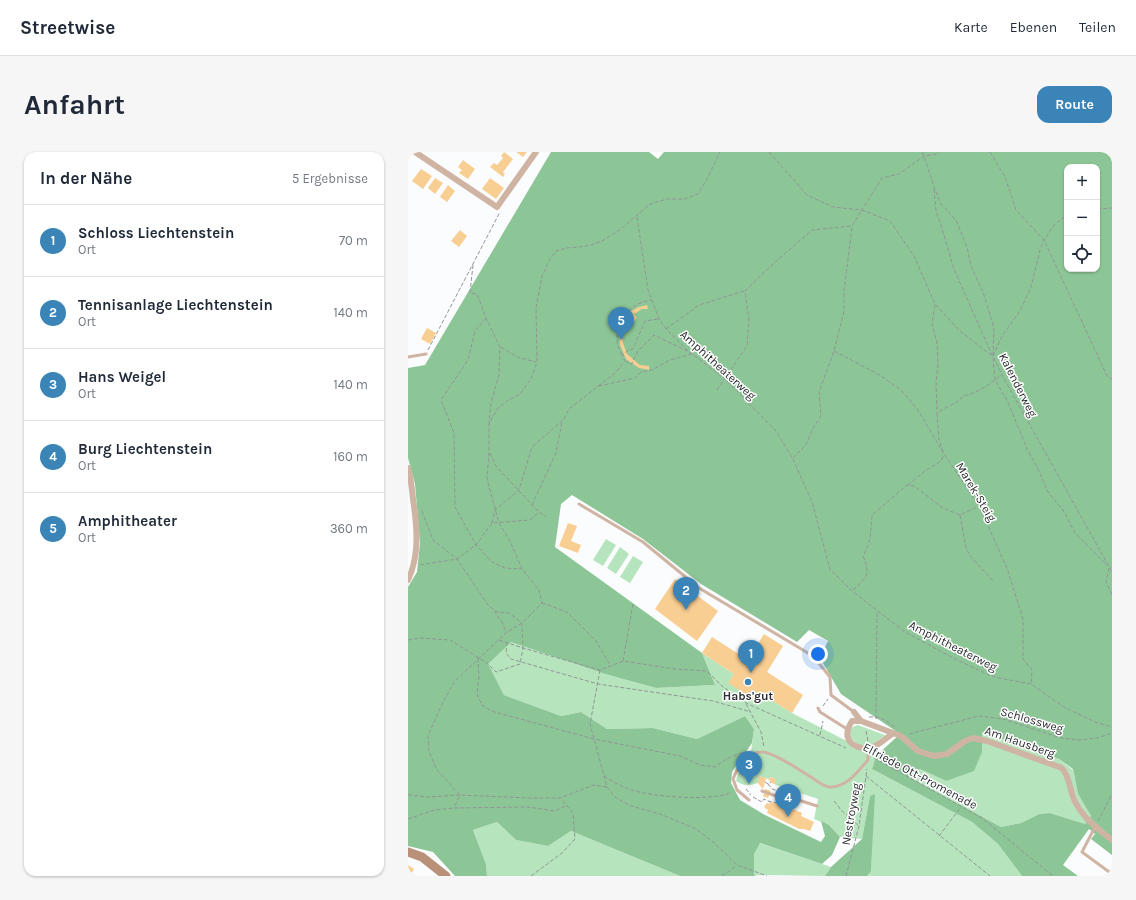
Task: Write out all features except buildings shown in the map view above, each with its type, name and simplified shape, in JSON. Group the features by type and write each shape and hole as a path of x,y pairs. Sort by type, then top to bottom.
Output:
{"main road":[{"path":"408,852 422,857 446,876"}],"street":[{"path":"415,152 497,207 536,152"},
{"path":"408,468 416,515 417,546 408,580"},
{"path":"854,712 861,721"},
{"path":"861,721 852,722 847,729 848,739 852,745 870,750 892,734"},
{"name":"Am Hausberg","path":"861,721 892,734 901,736 918,751 934,756 947,754 965,741 973,738 987,741 1062,768 1068,775 1073,796 1078,807 1087,820 1112,840"}],"lane":[{"path":"408,357 426,354"},
{"path":"579,504 643,542 699,588 812,656 830,678 830,695 854,712"},
{"path":"818,708 820,712 847,729"},
{"path":"749,800 737,790 733,779 736,771 744,760 756,753 764,751 788,762 822,784 830,787 839,786 851,779 868,760 870,750"},
{"path":"762,791 776,796"},
{"path":"781,799 786,796 817,806"},
{"path":"1095,827 1082,852 1112,874"}],"path":[{"path":"489,424 498,408 520,394 531,379 537,362 536,308 542,276 548,261 556,251 566,248 591,245 604,240 621,229 650,204 667,199 685,199 698,194 720,152"},
{"path":"769,152 807,195 833,207 862,210 890,221 914,256 935,304 960,330 993,356"},
{"name":"Kalenderweg","path":"922,152 941,204 956,220 967,247 972,266 984,292 994,328 993,356 1112,572"},
{"path":"793,459 806,444 813,428 821,416 819,392 834,351 844,311 844,291 852,226 882,178 899,174 924,156 937,154 939,152"},
{"path":"990,152 1005,177 1016,210 1044,240 1107,376 1112,379"},
{"path":"934,187 936,211 954,269 993,356 995,380 1008,402 1027,448 1038,467 1048,492 1063,510 1076,533 1109,567 1106,582 1112,595"},
{"path":"1100,209 1112,208"},
{"path":"426,354 501,210"},
{"name":"Amphitheaterweg","path":"637,216 648,290 659,319 666,329 692,354 725,379 776,431 793,459 812,502 830,569 852,590 905,632 957,660 994,677 1031,684 1064,706 1094,722 1112,728"},
{"path":"993,356 1002,336 1020,311 1031,287 1044,240 1055,224 1064,217"},
{"path":"666,329 699,305 745,290 812,230 852,226"},
{"path":"474,264 470,293 477,294 486,318 500,347 499,375 491,403 487,479 499,523 510,541 522,569 539,590 542,603"},
{"path":"717,390 747,346 748,321 745,290"},
{"path":"652,300 634,306 624,314 619,324 616,333 617,344 625,361 632,365 638,351 654,335 692,354"},
{"path":"852,590 867,577 868,568 863,556 869,546 872,515 925,470 941,461 944,454 939,439 937,414 937,343 932,324 935,304"},
{"path":"486,318 475,331 468,360 441,400 454,433 455,507 476,545 492,562 505,568 522,569"},
{"path":"622,356 628,350 633,349 645,321 659,319"},
{"path":"500,347 517,357 537,362"},
{"name":"Marek-Steig","path":"834,351 878,374 901,390 918,410 944,454 979,506 1007,568 1023,619 1023,659 1032,670 1031,684"},
{"path":"598,386 635,378 641,372 652,370 670,360 692,354"},
{"path":"413,565 457,559 476,545 492,523 495,510 518,490 532,447 562,421 569,409 615,373 625,361"},
{"path":"937,414 941,409 960,400 963,396 975,392 1002,374"},
{"path":"532,505 556,453 562,421"},
{"path":"489,452 496,466 532,505 546,517"},
{"path":"907,485 914,486 943,508 960,515 979,506"},
{"path":"420,506 433,540 457,559 488,605 497,612 509,613 522,623"},
{"path":"492,523 530,520 539,512"},
{"path":"960,515 966,548 971,557 993,581"},
{"path":"460,796 437,770 429,752 428,736 443,702 455,681 507,632 522,623 542,603"},
{"path":"542,603 567,612 596,641 610,665"},
{"path":"623,661 633,604"},
{"path":"492,608 507,632"},
{"path":"870,750 866,732 868,728 874,726 877,716 877,610"},
{"path":"408,640 420,638 450,640 488,664 496,672 520,664 522,648 522,623"},
{"path":"499,640 600,670 590,724 607,787 616,798 631,806 660,814 696,829 712,841 737,865 766,876"},
{"path":"507,642 506,654 511,659 520,662 598,684 713,701 751,712"},
{"path":"478,658 479,677 477,694 482,706 491,711 594,739 680,756 700,765 715,767 727,758 740,752 749,751 756,753"},
{"name":"Elfriede Ott-Promenade","path":"600,670 623,661 675,670 707,671 722,686 746,703 848,748"},
{"path":"746,703 761,732 764,751"},
{"name":"Schlossweg","path":"901,736 979,716 1003,719 1060,738 1080,740 1097,738 1112,733"},
{"name":"Elfriede Ott-Promenade","path":"870,750 982,818 1053,876"},
{"name":"Nestroyweg","path":"846,876 859,826 868,760"},
{"path":"604,776 627,788 652,795 704,797 726,795 737,790"},
{"path":"866,776 990,876"},
{"path":"765,782 768,784 771,782"},
{"path":"408,795 560,798 594,785 607,787"},
{"path":"1095,827 1112,794"},
{"path":"454,808 460,796"},
{"path":"530,876 562,853 575,839 573,813 560,798"},
{"path":"755,798 762,802 764,799 778,803"},
{"path":"834,801 841,810 859,826"},
{"path":"408,819 434,810 454,808 528,807 555,811 567,805"},
{"path":"939,836 962,806"},
{"path":"722,876 737,865"}],"green space":[{"path":"551,152 649,152 658,159 664,152 1112,152 1112,855 1091,839 1095,834 1089,829 1063,865 1078,876 1022,876 998,844 972,822 872,769 876,756 900,734 841,694 820,658 828,641 809,630 797,642 701,584 643,539 572,495 561,504 555,547 702,653 715,685 656,688 605,674 511,642 488,664 504,695 561,716 581,712 607,729 653,728 697,739 745,716 754,729 752,743 732,772 731,783 740,800 765,815 821,842 825,836 821,821 829,825 840,837 832,855 822,864 760,843 754,854 754,875 757,876 680,876 571,831 548,846 516,840 497,822 473,830 486,864 487,876 455,876 433,852 408,846 408,587 417,572 420,543 415,484 408,458 408,368 425,365","holes":["982,732 1059,759 1073,769 1078,794 1091,816 1085,824 1050,813 1039,814 1021,823 1001,827 909,777 920,769 946,781 974,771 982,752"]},
{"path":"606,539 616,545 603,566 593,560"},
{"path":"620,547 629,554 616,574 607,568"},
{"path":"633,556 643,562 630,583 620,577"},
{"path":"511,642 605,674 656,688 715,685 702,653 734,674 729,683 755,700 760,693 792,713 876,756 872,769 972,822 998,844 1022,876 867,876 871,870 874,795 870,796 862,839 840,837 829,825 814,819 818,799 776,785 776,780 772,777 768,779 759,776 758,783 749,785 744,785 736,781 739,769 750,760 754,729 745,716 697,739 653,728 607,729 581,712 561,716 504,695 487,663"},
{"path":"858,725 885,735 874,744 860,746 849,737 851,729"},
{"path":"982,732 1059,759 1073,770 1078,794 1091,816 1085,824 1050,813 1039,814 1021,823 1001,827 909,777 920,769 946,781 982,752"},
{"path":"875,794 871,871 867,876 825,876 831,867 862,839 870,796"},
{"path":"497,822 516,840 548,846 571,831 680,876 487,876 486,864 473,830"},
{"path":"759,843 831,867 825,876 754,875 754,854"}],"place":[{"name":"Amphitheater","path":"621,340"},
{"name":"Tennisanlage Liechtenstein","path":"686,610"},
{"name":"Schloss Liechtenstein","path":"751,673"},
{"name":"Habs'gut","path":"748,682"},
{"name":"Hans Weigel","path":"749,784"},
{"name":"Burg Liechtenstein","path":"788,817"}]}
